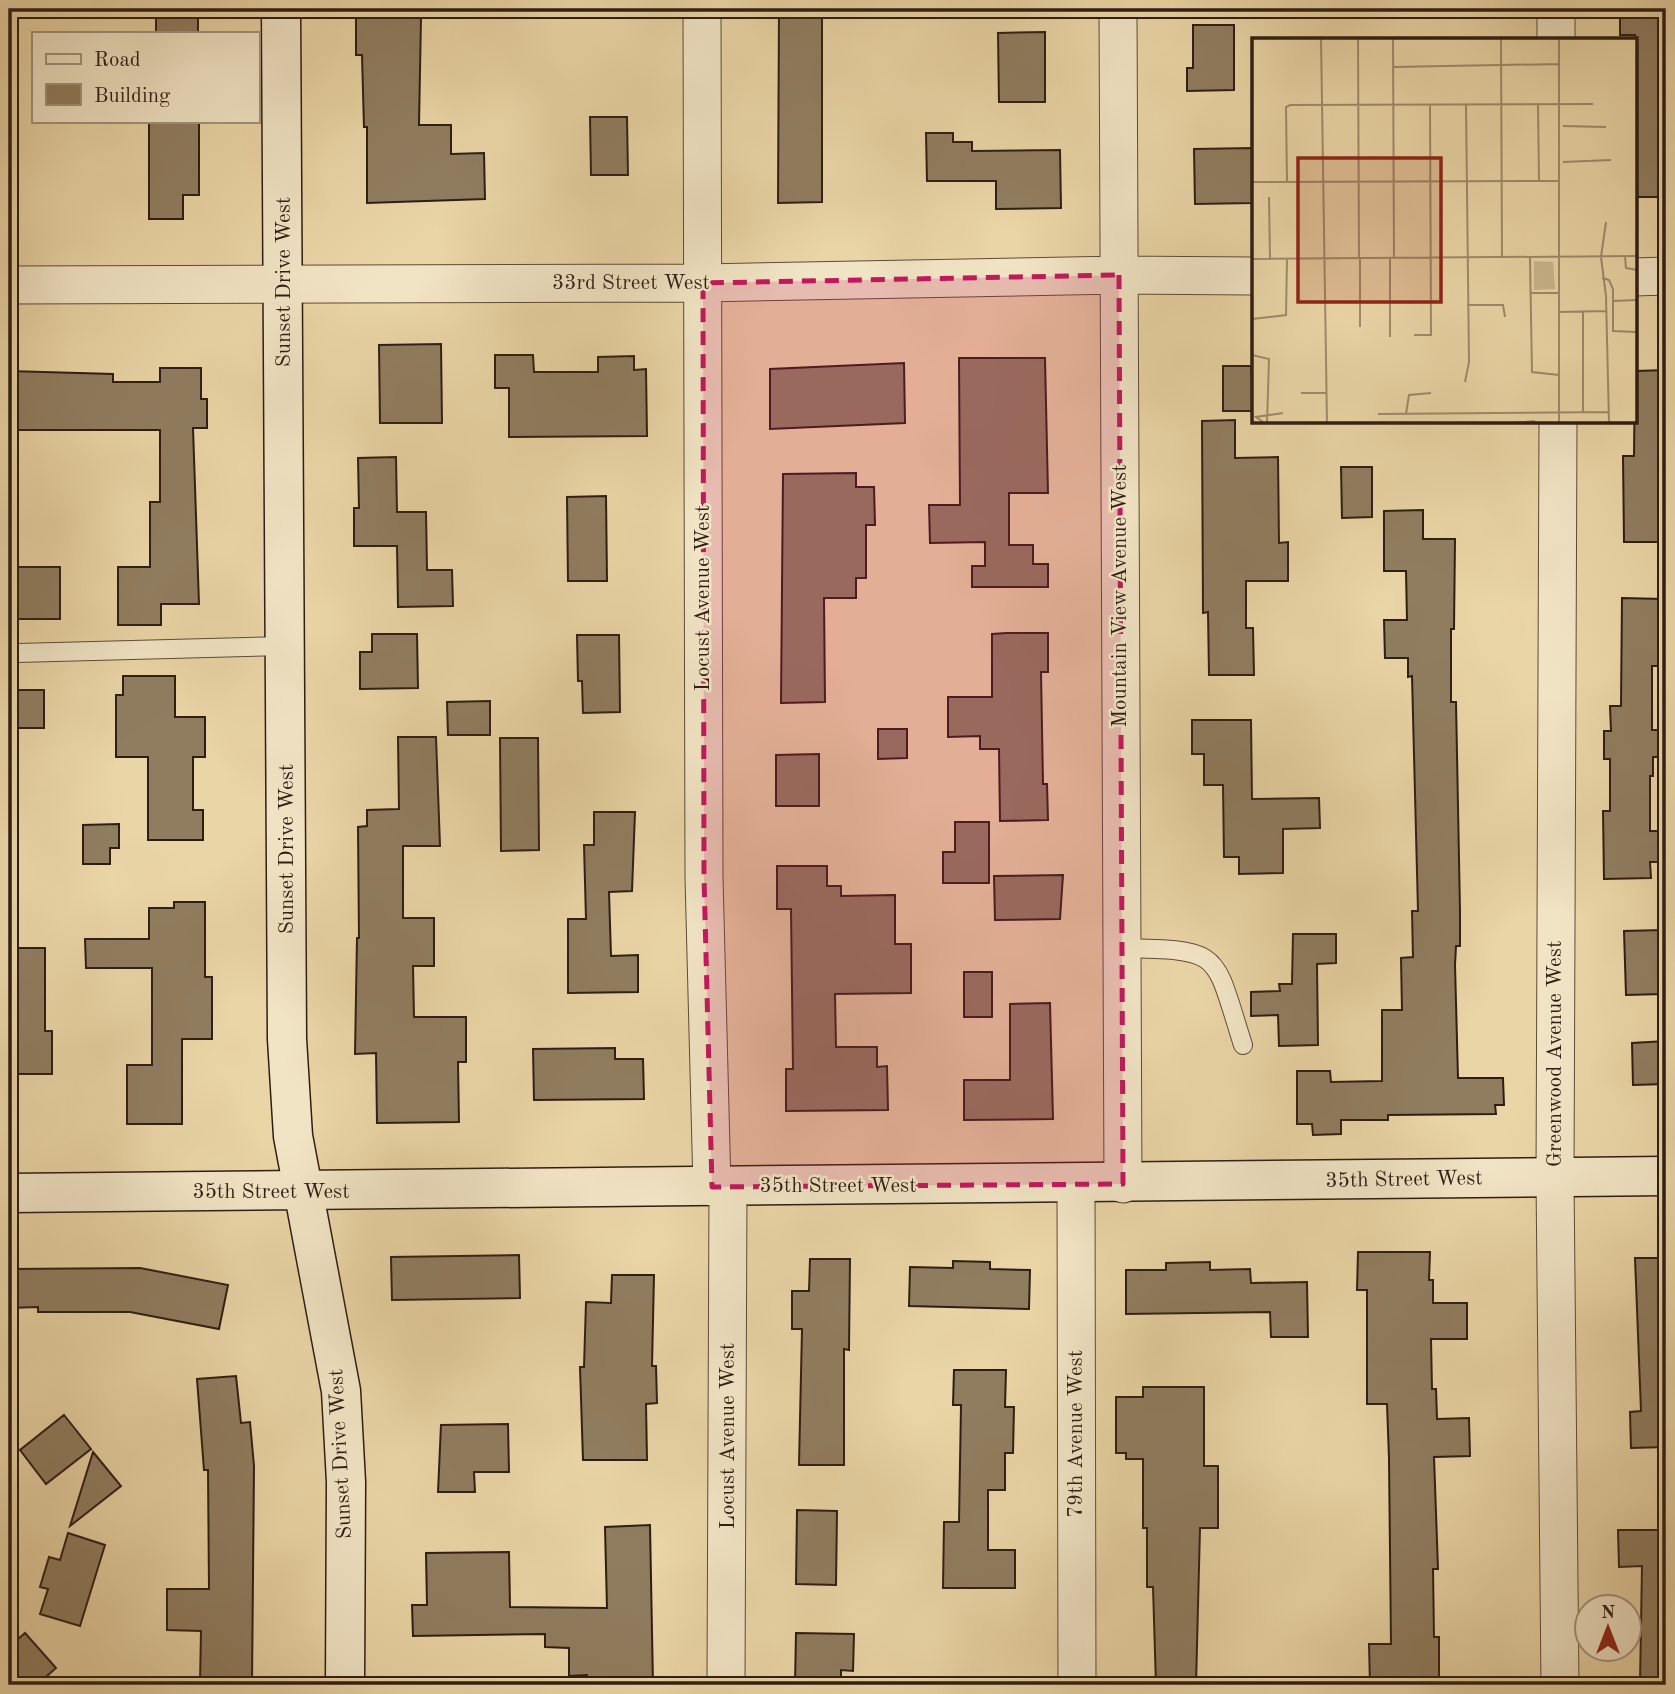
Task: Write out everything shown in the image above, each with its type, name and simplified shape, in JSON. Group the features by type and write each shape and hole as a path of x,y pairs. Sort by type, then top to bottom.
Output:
{"street":[{"name":"Sunset Drive West","path":"281,9 288,1052 293,1136 341,1391 346,1482 345,1685"},
{"name":"Locust Avenue West","path":"702,9 704,877 720,1187 726,1685"},
{"name":"Mountain View Avenue West","path":"1118,9 1123,1184"},
{"path":"1556,9 1556,38"},
{"name":"33rd Street West","path":"9,285 703,283 1252,275"},
{"path":"1636,277 1666,276"},
{"name":"Greenwood Avenue West","path":"1558,424 1555,1178 1560,1685"},
{"name":"35th Street West","path":"9,1193 1666,1177"},
{"name":"79th Avenue West","path":"1076,1184 1077,1685"}],"lane":[{"path":"16,653 286,646"},
{"path":"1122,948 1180,949 1198,952 1214,962 1244,1045"}],"highlighted area":[{"path":"1119,275 1123,1184 712,1187 704,877 703,283"}],"building":[{"path":"156,9 198,9 198,32 156,32"},
{"path":"779,9 822,9 822,202 778,203"},
{"path":"1620,9 1659,9 1659,56 1666,56 1666,197 1636,197 1636,38 1635,35 1620,35"},
{"path":"421,17 419,125 451,125 451,154 484,153 485,199 367,203 367,127 364,127 362,55 356,55 356,18"},
{"path":"1193,25 1234,25 1234,90 1187,91 1187,68 1193,68"},
{"path":"1045,32 1045,102 999,102 998,33"},
{"path":"590,117 627,117 628,175 591,175"},
{"path":"149,122 199,122 199,195 183,195 183,219 149,219"},
{"path":"926,133 953,133 953,142 972,142 972,151 1060,150 1061,208 996,209 996,181 927,181"},
{"path":"1252,148 1252,203 1195,204 1194,149"},
{"path":"441,344 442,423 380,423 379,345"},
{"path":"495,355 533,355 534,372 598,372 598,357 634,356 634,370 646,369 647,436 509,437 509,388 495,388"},
{"path":"959,358 1045,358 1048,493 1009,493 1009,545 1033,545 1033,564 1048,564 1048,587 972,587 972,566 985,566 985,542 930,543 929,505 960,505"},
{"path":"904,363 905,423 770,429 770,369"},
{"path":"1223,366 1251,366 1252,411 1223,411"},
{"path":"160,368 201,368 201,399 207,399 207,428 193,428 199,604 161,604 161,625 118,625 118,567 150,567 150,502 160,502 160,430 9,430 9,371 113,374 113,382 160,382"},
{"path":"1666,370 1666,419 1663,419 1664,542 1624,542 1623,456 1634,456 1636,371"},
{"path":"1235,420 1235,458 1278,457 1279,543 1288,542 1288,581 1246,581 1246,628 1253,628 1254,675 1209,675 1208,612 1203,613 1202,421"},
{"path":"396,457 397,512 426,512 427,570 452,570 453,606 398,607 397,546 354,546 354,508 359,508 358,458"},
{"path":"1341,467 1372,467 1372,517 1342,518"},
{"path":"856,473 856,487 874,487 875,525 866,525 866,578 856,578 856,598 824,598 825,702 781,703 783,474"},
{"path":"606,496 607,581 568,581 567,497"},
{"path":"1423,510 1423,539 1455,539 1451,702 1456,702 1460,911 1460,946 1456,946 1455,965 1458,1078 1503,1078 1504,1105 1495,1105 1496,1114 1388,1115 1388,1120 1341,1120 1341,1134 1313,1135 1312,1124 1297,1124 1297,1071 1330,1071 1331,1082 1382,1081 1382,1010 1402,1010 1401,958 1413,957 1412,911 1418,911 1412,676 1408,677 1408,658 1385,658 1384,620 1407,620 1406,571 1384,571 1384,511"},
{"path":"9,567 60,567 60,619 9,619"},
{"path":"1622,598 1663,599 1662,666 1652,666 1652,730 1666,730 1666,757 1653,757 1653,776 1650,776 1650,831 1666,831 1666,862 1650,862 1651,878 1604,879 1603,811 1610,811 1610,759 1604,759 1604,731 1611,731 1610,706 1621,706"},
{"path":"1048,633 1048,672 1041,672 1043,784 1047,784 1048,820 1000,821 999,749 980,749 980,736 948,737 948,697 992,697 992,634"},
{"path":"372,634 417,634 418,688 360,689 360,652 372,652"},
{"path":"577,635 619,635 620,712 583,713 582,681 578,681"},
{"path":"123,676 175,676 175,717 205,717 205,757 193,757 193,810 203,810 203,840 148,840 148,757 116,757 116,695 123,695"},
{"path":"9,690 44,690 44,728 9,728"},
{"path":"490,701 490,735 448,735 447,702"},
{"path":"1192,720 1251,720 1252,799 1319,798 1320,828 1283,829 1283,873 1239,874 1239,857 1224,857 1223,785 1204,785 1204,754 1192,754"},
{"path":"878,729 907,729 907,758 878,759"},
{"path":"398,737 436,737 440,846 403,846 403,918 434,918 434,966 413,966 414,1017 466,1017 466,1062 458,1062 459,1122 377,1123 376,1053 355,1054 359,938 358,827 367,826 367,810 399,809"},
{"path":"500,738 538,738 539,850 501,851"},
{"path":"819,754 819,806 776,806 776,755"},
{"path":"594,812 635,812 632,891 609,892 611,956 638,955 638,992 568,993 568,919 586,919 584,845 594,845"},
{"path":"955,822 989,822 989,883 943,883 943,852 955,852"},
{"path":"119,824 119,848 110,848 110,864 83,864 83,825"},
{"path":"777,866 827,866 827,886 841,886 841,896 895,895 895,944 911,944 911,993 835,994 836,1047 877,1047 877,1067 887,1066 888,1110 786,1111 786,1069 793,1069 791,909 777,909"},
{"path":"1063,875 1060,919 995,920 994,876"},
{"path":"174,902 205,902 205,977 212,977 212,1039 182,1039 182,1124 127,1124 127,1065 152,1065 152,968 86,968 85,939 149,939 149,908 174,908"},
{"path":"1662,930 1663,994 1626,995 1624,931"},
{"path":"1293,934 1336,934 1336,963 1317,964 1318,1045 1279,1046 1278,1015 1251,1016 1251,992 1280,991 1279,984 1292,984"},
{"path":"9,948 45,948 45,1031 52,1031 52,1074 9,1074"},
{"path":"964,972 992,972 992,1017 964,1017"},
{"path":"1050,1003 1053,1119 964,1120 964,1080 1010,1080 1010,1004"},
{"path":"1666,1041 1666,1084 1633,1085 1632,1043"},
{"path":"615,1048 615,1059 643,1059 644,1099 534,1100 533,1049"},
{"path":"1358,1252 1430,1252 1429,1280 1433,1280 1433,1303 1467,1303 1467,1339 1431,1339 1432,1389 1436,1389 1437,1419 1469,1418 1470,1456 1434,1457 1438,1569 1433,1569 1434,1637 1439,1637 1439,1685 1370,1685 1369,1644 1391,1644 1389,1458 1387,1404 1367,1404 1367,1290 1357,1290"},
{"path":"519,1255 520,1298 392,1300 391,1257"},
{"path":"1635,1258 1666,1258 1666,1447 1631,1448 1630,1412 1641,1411"},
{"path":"810,1259 850,1259 849,1350 844,1349 844,1465 799,1465 802,1329 792,1329 792,1291 809,1291"},
{"path":"953,1261 990,1262 990,1269 1030,1270 1029,1309 909,1306 910,1267 953,1268"},
{"path":"1210,1262 1210,1270 1250,1269 1251,1283 1307,1282 1308,1337 1271,1337 1270,1312 1126,1314 1126,1270 1166,1270 1166,1263"},
{"path":"140,1268 228,1285 219,1329 130,1312 38,1312 38,1307 9,1308 9,1269"},
{"path":"612,1275 654,1275 652,1366 656,1366 657,1403 646,1404 647,1460 583,1460 580,1367 584,1367 586,1302 611,1303"},
{"path":"954,1370 1006,1370 1005,1407 1014,1407 1013,1453 1005,1453 1005,1490 988,1490 988,1550 1015,1550 1015,1588 943,1588 944,1522 959,1522 961,1405 953,1405"},
{"path":"236,1376 241,1423 250,1422 254,1466 252,1684 200,1684 201,1631 167,1630 167,1589 209,1589 208,1470 204,1470 197,1379"},
{"path":"1143,1387 1204,1387 1204,1466 1218,1466 1218,1528 1200,1528 1196,1685 1156,1685 1153,1587 1147,1587 1147,1528 1143,1528 1143,1459 1126,1459 1126,1453 1116,1453 1116,1397 1143,1397"},
{"path":"64,1415 91,1449 46,1484 20,1450"},
{"path":"508,1424 509,1472 474,1472 475,1492 438,1492 441,1425"},
{"path":"93,1452 121,1486 70,1526"},
{"path":"797,1510 837,1511 836,1585 796,1584"},
{"path":"650,1525 653,1685 587,1685 587,1675 569,1676 569,1648 545,1647 545,1634 413,1636 412,1605 427,1605 426,1553 509,1552 510,1607 607,1608 605,1527"},
{"path":"1618,1530 1666,1530 1666,1685 1640,1685 1640,1662 1644,1662 1642,1566 1619,1567"},
{"path":"68,1533 105,1545 80,1626 40,1614 48,1589 40,1587 49,1557 60,1560"},
{"path":"25,1633 56,1668 37,1685 9,1685 9,1647"},
{"path":"796,1633 854,1634 853,1671 841,1670 841,1685 795,1685"}]}
